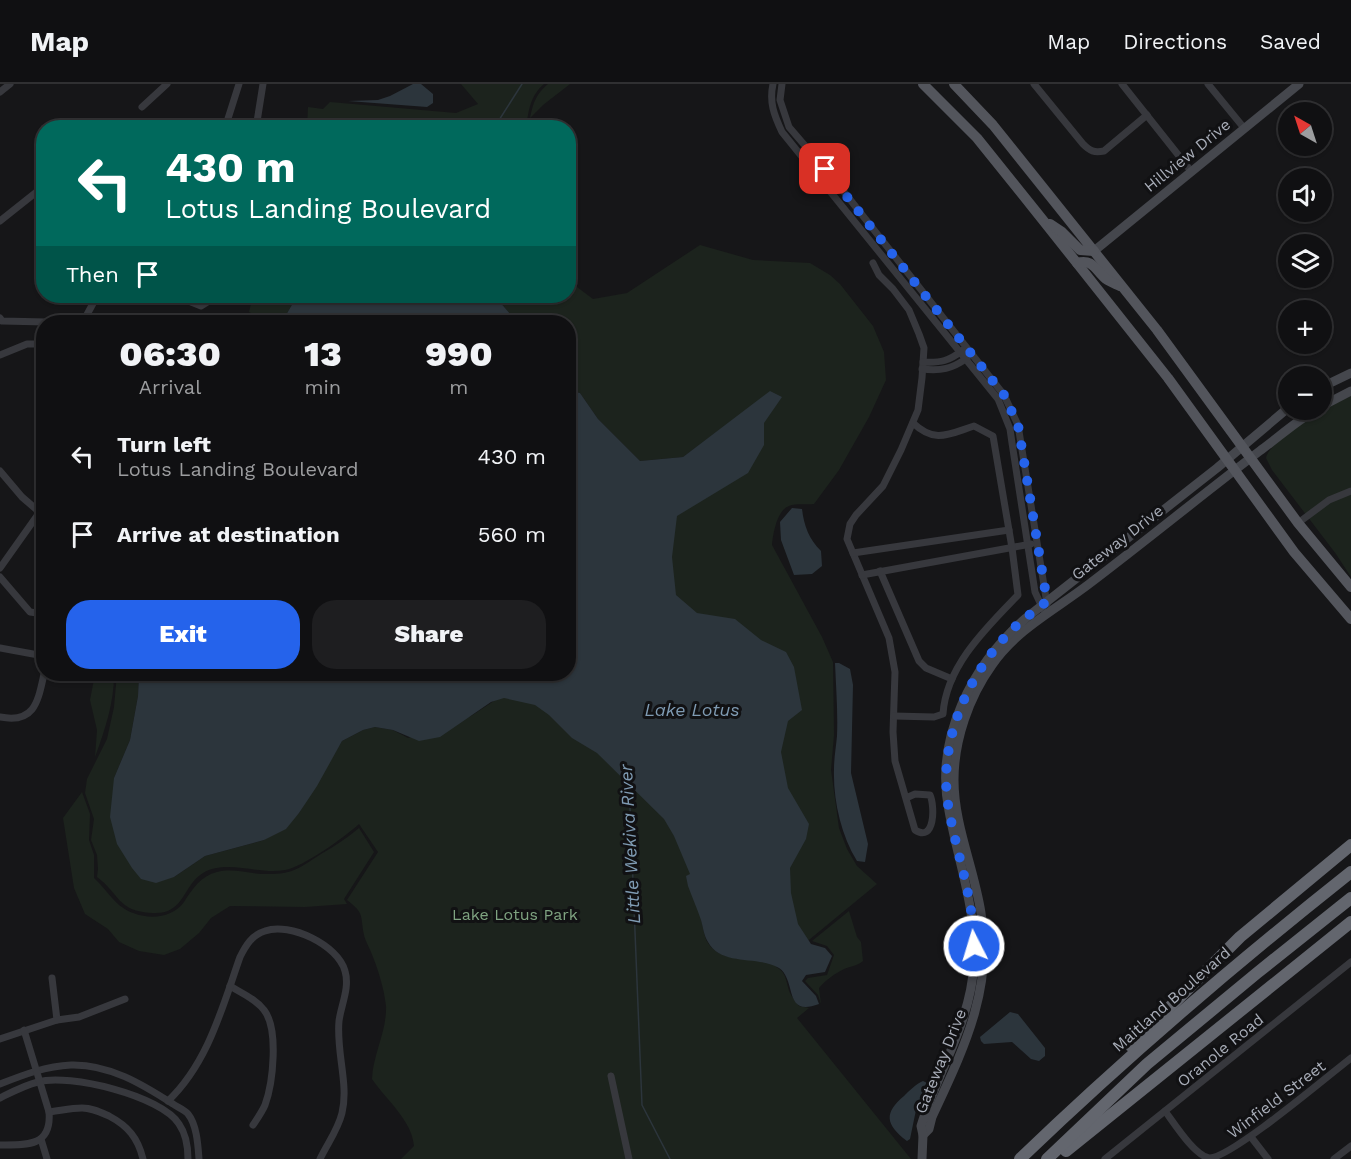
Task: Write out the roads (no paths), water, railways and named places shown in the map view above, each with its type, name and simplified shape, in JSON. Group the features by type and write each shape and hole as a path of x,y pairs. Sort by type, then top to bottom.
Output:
{"highway":[{"path":"1053,1127 1157,1018 1240,937 1351,845"},
{"name":"Maitland Boulevard","path":"1020,1159 1176,1014 1351,872"},
{"name":"Maitland Boulevard","path":"1047,1159 1147,1064 1257,972 1351,898"},
{"path":"1056,1159 1351,922"}],"main road":[{"path":"923,84 977,138 1042,219 1168,378 1294,552 1351,619"},
{"path":"954,84 993,125 1184,365 1298,523 1351,587"},
{"path":"1042,219 1062,232 1080,250 1094,251"},
{"path":"1077,263 1083,261 1090,263 1107,280 1123,288"}],"street":[{"path":"0,92 10,84"},
{"path":"142,107 168,84"},
{"path":"228,120 239,84"},
{"path":"257,120 263,84"},
{"path":"773,84 770,101 782,132 998,399 1010,429 1035,592 1045,607"},
{"path":"782,84 780,100 789,127 1004,395 1018,425 1045,607"},
{"path":"1034,84 1083,144 1096,153 1104,151 1147,115"},
{"path":"1122,84 1191,171"},
{"path":"1208,84 1244,128"},
{"name":"Hillview Drive","path":"1094,251 1297,85"},
{"path":"0,221 36,192"},
{"path":"873,263 879,275 909,310 924,348 918,410 913,423 883,486 856,515 850,524 847,539 889,638 895,672 895,761 915,830 918,833 929,831 933,808 930,795 915,794 906,798"},
{"path":"0,318 2,321 36,322"},
{"path":"0,355 27,344 36,344"},
{"path":"963,356 967,347"},
{"path":"923,365 935,370 963,356 973,354"},
{"path":"1332,382 1351,373"},
{"path":"1332,401 1351,391"},
{"name":"Gateway Drive","path":"922,1159 923,1136 929,1129 957,1049 970,1032 979,1000 984,967 981,913 955,809 954,778 956,753 968,710 977,689 993,664 1045,607 1278,416"},
{"name":"Gateway Drive","path":"1045,607 1065,602 1234,470 1302,420"},
{"path":"894,716 934,717 943,714 945,695 971,646 1018,595 993,436 974,426 953,434 935,436 923,431 913,423"},
{"path":"0,471 36,510"},
{"path":"1298,523 1329,500 1351,490"},
{"path":"0,568 36,521"},
{"path":"853,553 1009,530"},
{"path":"1127,539 1134,548"},
{"path":"862,575 1037,543"},
{"path":"880,571 919,661 926,668 952,679"},
{"path":"0,577 30,612 36,613"},
{"path":"0,648 36,655"},
{"path":"0,717 20,717 29,713 35,707 42,681"},
{"path":"168,1101 191,1074 207,1048 247,943 265,931 277,929 294,931 312,938 330,950 340,961 345,972 346,986 339,1020 344,1097 338,1125 320,1159"},
{"name":"Oranole Road","path":"1105,1159 1351,962"},
{"path":"52,978 57,1020"},
{"path":"230,986 256,1002 264,1010 273,1034 271,1075 265,1106 253,1125"},
{"path":"0,1039 57,1020 79,1017 125,999"},
{"path":"0,1145 23,1145 41,1139 47,1133 50,1124 40,1081 24,1030"},
{"name":"Winfield Street","path":"1165,1111 1201,1154 1210,1158 1223,1155 1251,1137 1351,1058"},
{"path":"0,1084 37,1071 68,1065 90,1066 123,1075 188,1114 195,1135 199,1159"},
{"path":"611,1076 629,1159"},
{"path":"0,1098 40,1081 67,1081 117,1089 160,1108 178,1122 185,1135 188,1159"},
{"path":"48,1112 83,1108 96,1110 124,1124 141,1147 143,1159"},
{"path":"1251,1137 1268,1159"},
{"path":"41,1139 47,1159"},
{"path":"1334,1159 1351,1146"}],"water":[{"path":"413,84 421,84 433,94 433,103 427,107 348,101 378,100"},
{"path":"293,303 501,303 511,315 286,315"},
{"name":"Lake Lotus","path":"770,391 782,397 764,423 764,445 748,473 677,516 672,557 676,595 697,613 735,619 761,640 786,652 794,667 802,710 788,721 781,752 788,788 809,824 806,839 790,868 791,893 798,924 811,944 825,948 832,956 825,972 806,975 802,981 816,996 819,1004 808,1007 800,1006 795,1002 788,981 779,968 761,962 731,958 714,950 708,942 688,886 686,876 690,874 664,819 597,753 572,738 549,715 535,705 504,698 491,702 440,737 419,741 393,730 375,727 363,730 342,741 317,786 286,829 264,840 205,856 174,877 156,883 141,879 117,844 110,817 114,778 130,740 139,681 393,681 416,683 421,681 576,681 576,392 580,393 598,419 640,461 683,457"},
{"path":"792,508 802,509 808,532 821,551 822,566 812,574 794,575 781,540 780,522"},
{"path":"835,663 850,669 853,685 851,773 868,844 865,862 857,861 851,851 842,829 837,805 834,781 837,736"},
{"path":"1010,1012 1018,1014 1045,1048 1045,1056 1039,1061 1031,1059 1012,1042 984,1044 981,1041 980,1037"},
{"path":"923,1081 927,1083 927,1087 916,1110 910,1139 907,1141 894,1129 890,1113 897,1102"}],"waterway":[{"name":"Little Wekiva River","path":"499,120 522,84"},
{"name":"Little Wekiva River","path":"629,783 642,1105 670,1159"}],"park label":[{"name":"Lake Lotus Park","path":"515,914"}]}
